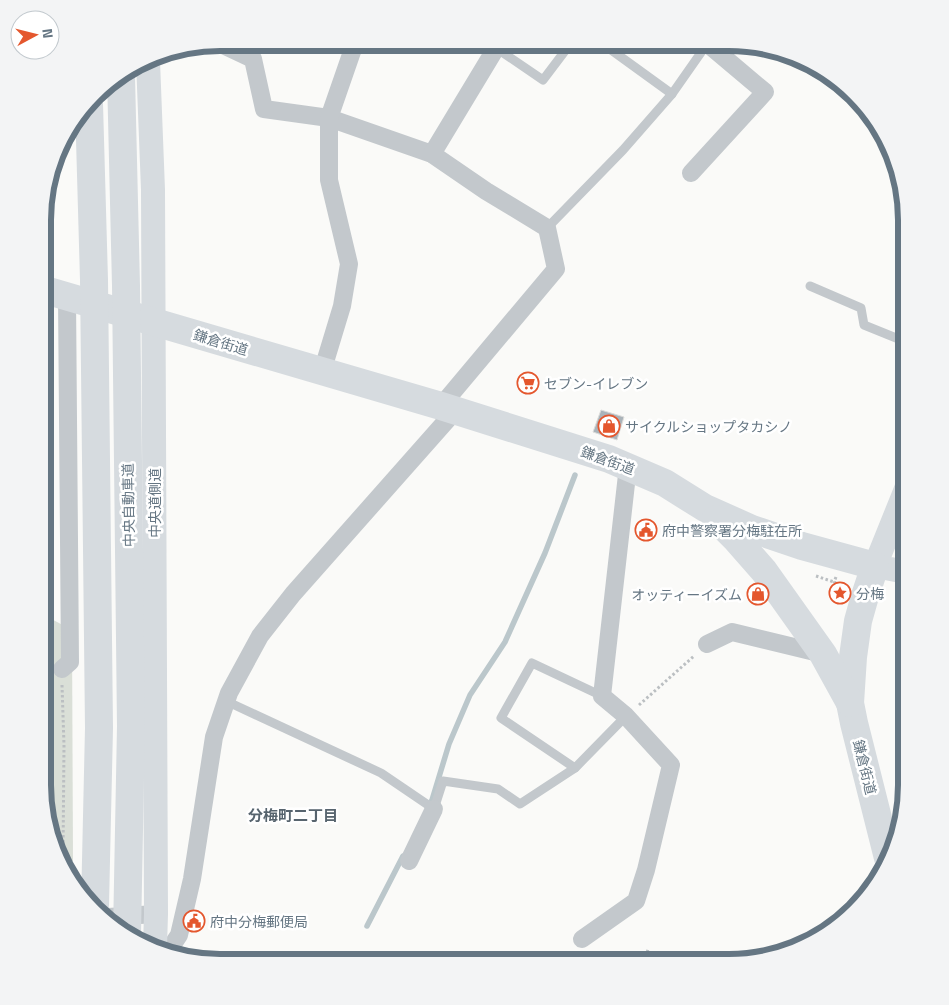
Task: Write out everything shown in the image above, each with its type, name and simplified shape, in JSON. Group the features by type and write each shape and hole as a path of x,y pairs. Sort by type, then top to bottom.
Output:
{"main road":[{"name":"中央自動車道","path":"121,84 126,286 131,726 127,925"},
{"path":"89,114 94,280 99,728 95,898"},
{"name":"鎌倉街道","path":"56,294 448,408 609,459 665,483 705,508 752,529 802,546 875,566 858,621 850,702 885,848"},
{"path":"705,508 764,571 823,654 850,702"}],"street":[{"path":"432,154 494,51"},
{"path":"691,173 765,92 716,51"},
{"path":"172,946 179,935 192,879 214,737 228,693 260,636 448,408 556,269 547,228 486,191 432,154 329,118 264,109 253,59 238,52"},
{"path":"322,372 342,306 349,264 329,180 329,118 352,52"},
{"name":"中央道側道","path":"148,68 153,190 155,941"},
{"path":"56,294 70,662 62,669"},
{"path":"582,939 636,901 646,870 671,766 626,716 602,696 628,466"},
{"path":"897,511 875,566 897,570"},
{"path":"707,644 732,632 823,654"},
{"path":"409,861 434,809"},
{"path":"114,917 156,914"}],"lane":[{"path":"504,51 543,80 565,51"},
{"path":"613,51 672,94"},
{"path":"547,228 623,150 672,94 703,51"},
{"path":"810,286 861,308 864,325 897,338"},
{"path":"575,768 501,718 532,663 602,696"},
{"path":"226,701 381,773 434,809 443,781 498,789 520,804 575,768 626,716"}],"path":[{"path":"810,574 834,582"},
{"path":"626,716 707,644"},
{"path":"52,655 62,669 64,848"}],"shaded area":[{"path":"52,619 72,630 73,861 70,861 60,839 52,796"}],"building":[{"path":"601,410 624,417 617,440 593,432"}],"waterway":[{"path":"429,806 449,744 470,695 505,642 545,553 575,475"},
{"path":"367,926 403,856"}],"place":[{"name":"セブン-イレブン","path":"528,383"},
{"name":"サイクルショップタカシノ","path":"609,426"},
{"name":"府中警察署分梅駐在所","path":"646,530"},
{"name":"分梅","path":"840,593"},
{"name":"オッティーイズム","path":"758,594"},
{"name":"府中分梅郵便局","path":"194,921"}],"district":[{"name":"分梅町二丁目","path":"293,815"}]}
